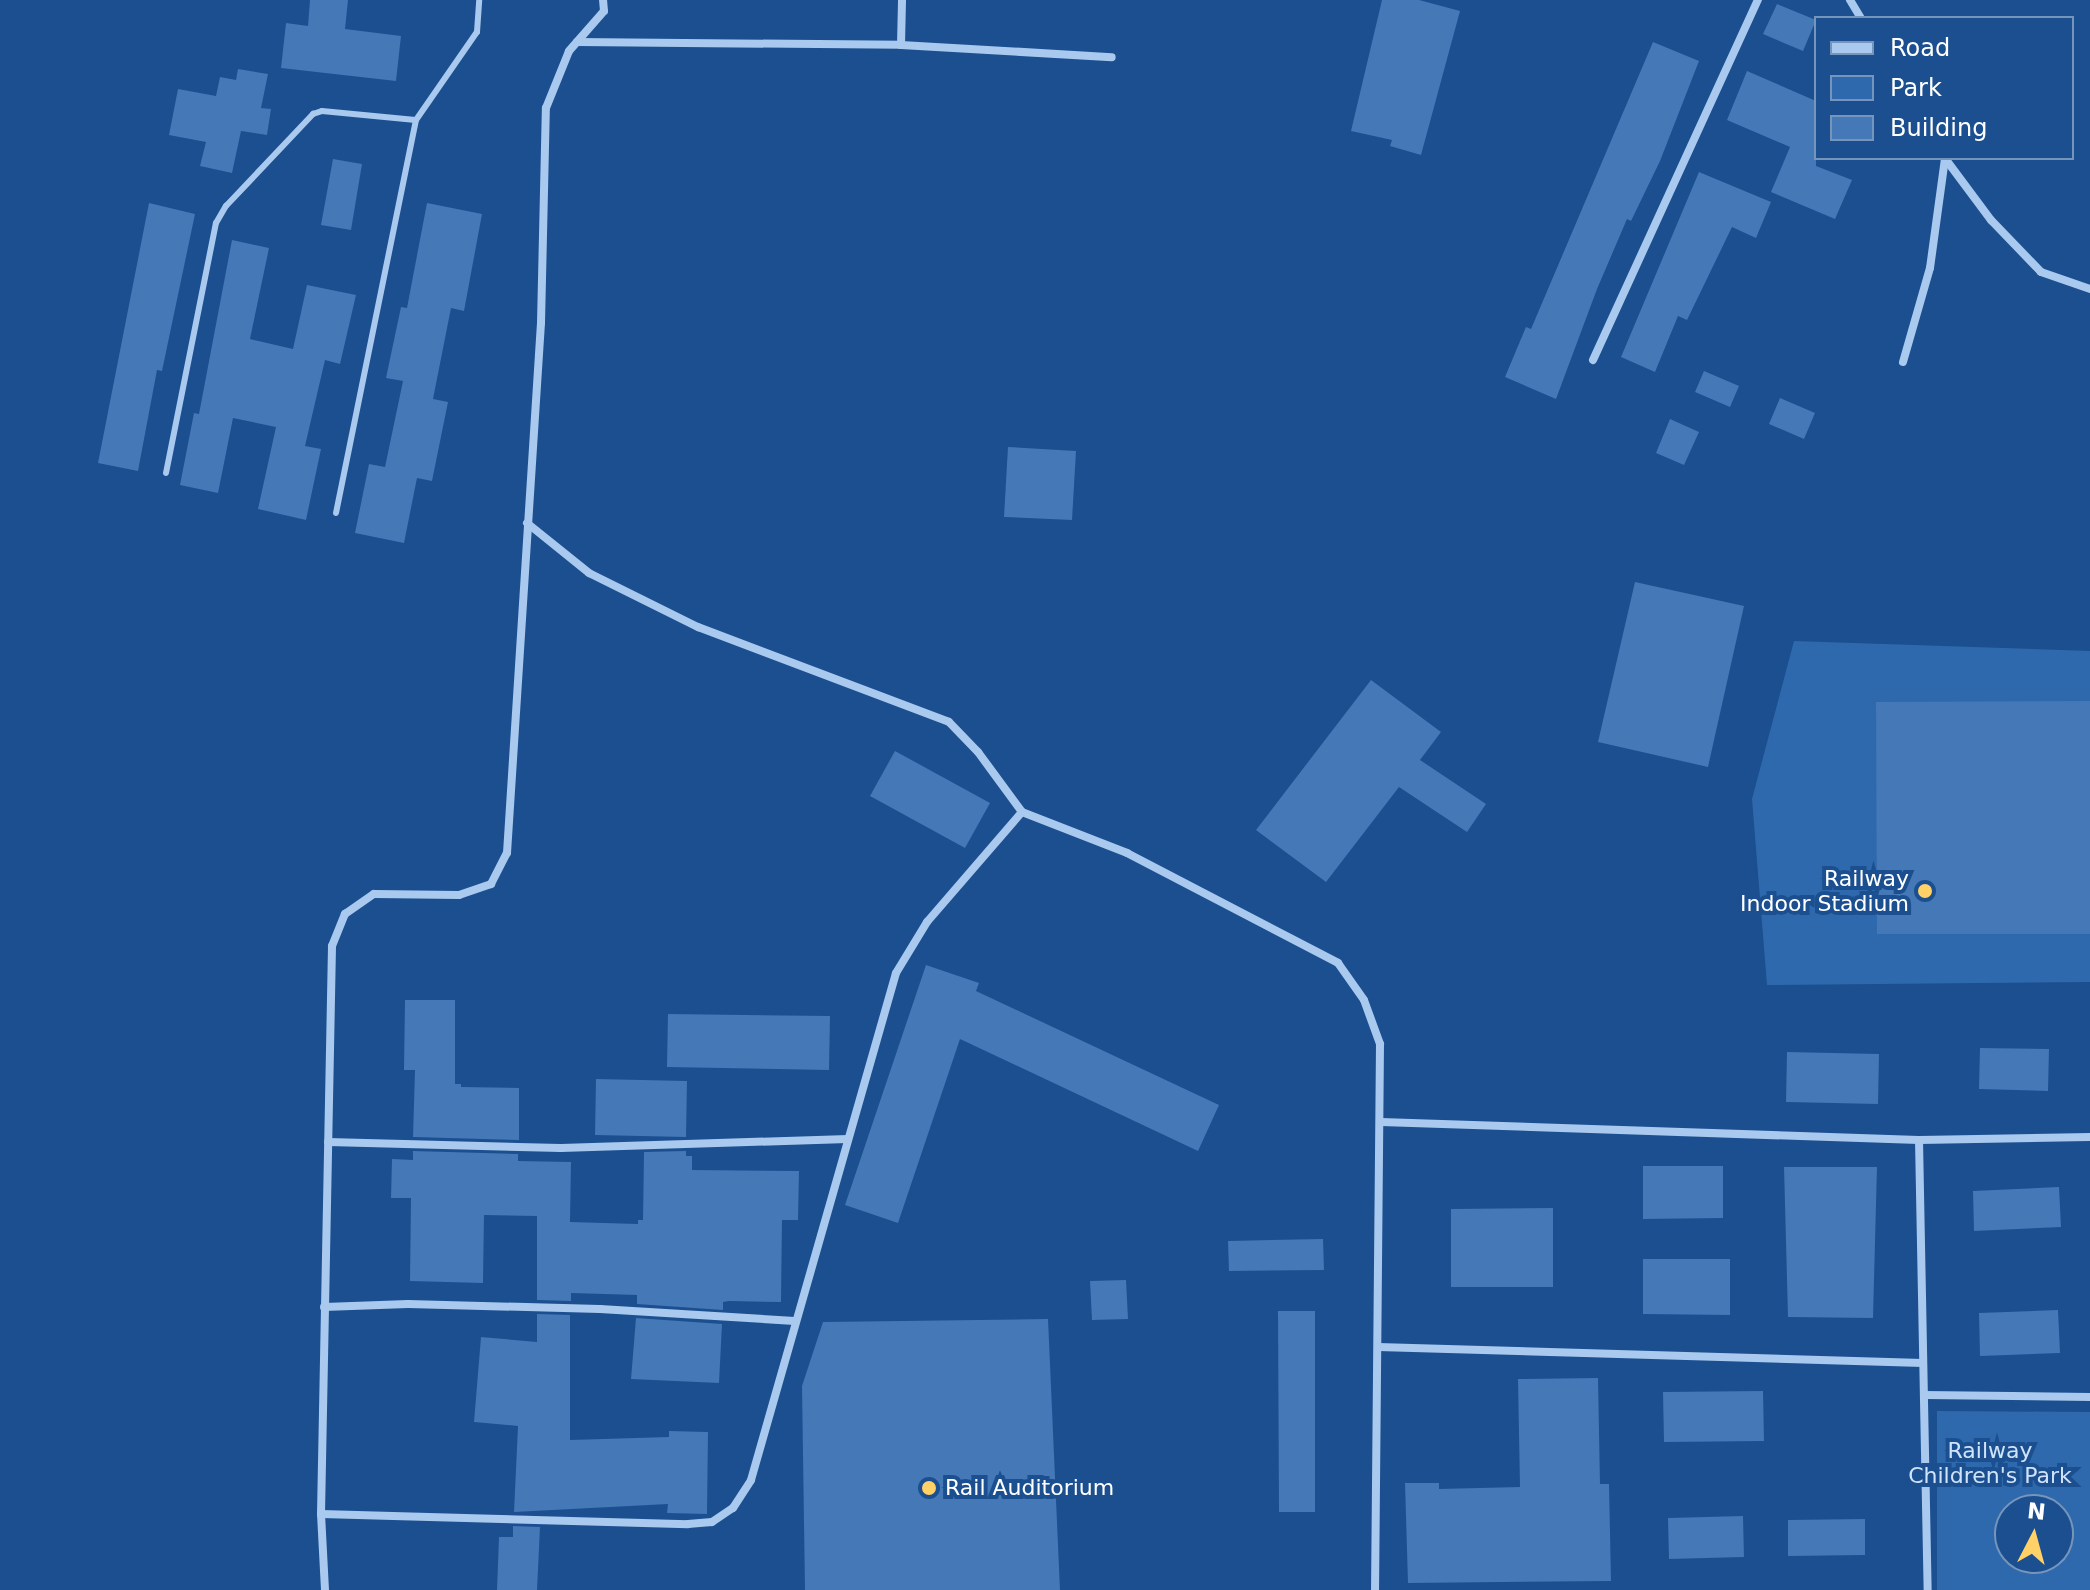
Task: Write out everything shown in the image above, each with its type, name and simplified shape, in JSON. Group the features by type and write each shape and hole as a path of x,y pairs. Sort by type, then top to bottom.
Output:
{"street":[{"path":"325,1590 321,1514 332,946 345,914 374,894 459,895 491,884 507,853 541,323 546,108 569,51 604,11 603,0"},
{"path":"901,45 902,0"},
{"path":"1593,360 1758,0"},
{"path":"577,42 901,45 1112,57"},
{"path":"1903,362 1930,268 1946,160"},
{"path":"1947,160 1991,220 2041,272 2090,289"},
{"path":"527,523 589,573 698,627 949,722 978,752 1022,812 1127,853 1338,963 1364,1000 1380,1044 1375,1590"},
{"path":"321,1514 712,1522 733,1508 751,1480 896,973 927,922 1022,812"},
{"path":"1381,1122 1919,1140 2090,1137"},
{"path":"328,1142 561,1148 848,1139"},
{"path":"1919,1140 1928,1590"},
{"path":"324,1307 408,1304 600,1309 795,1321"},
{"path":"1378,1347 1923,1363"},
{"path":"1924,1395 2090,1397"}],"lane":[{"path":"336,513 416,120 477,32 479,0"},
{"path":"166,473 216,223 226,206 313,114 322,111 416,120"}],"green space":[{"name":"Railway Indoor Stadium","path":"1794,641 2090,651 2090,982 1767,985 1752,799"},
{"name":"Railway Children's Park","path":"1937,1411 2090,1412 2090,1590 1937,1590"}],"building":[{"path":"310,0 348,0 345,29 401,36 396,81 281,68 286,23 308,26"},
{"path":"1382,0 1419,0 1460,11 1421,155 1390,146 1392,140 1351,131"},
{"path":"1777,4 1814,19 1803,51 1763,34"},
{"path":"1653,42 1699,61 1660,161 1631,221 1627,219 1597,289 1556,399 1505,377 1526,327 1531,329"},
{"path":"238,69 268,74 261,108 271,109 267,135 241,131 232,173 200,166 206,142 169,135 178,89 216,96 220,77 236,80"},
{"path":"1747,71 1814,100 1816,166 1852,180 1835,219 1771,192 1790,147 1727,120"},
{"path":"333,159 362,164 351,230 321,225"},
{"path":"1699,172 1771,202 1756,238 1732,227 1687,320 1678,316 1655,372 1621,357"},
{"path":"149,203 195,214 162,371 157,370 138,471 98,463"},
{"path":"427,203 482,214 464,311 451,308 433,399 448,402 432,481 417,478 404,543 355,533 369,464 385,467 403,381 386,378 401,307 407,308"},
{"path":"232,240 269,248 250,339 293,349 307,285 356,295 340,364 325,360 305,446 321,449 306,520 258,509 276,427 233,418 218,493 180,485 194,413 199,414"},
{"path":"1704,371 1739,386 1730,407 1695,392"},
{"path":"1780,398 1815,413 1804,439 1769,424"},
{"path":"1670,419 1699,432 1684,465 1656,453"},
{"path":"1008,447 1076,451 1072,520 1004,517"},
{"path":"1635,582 1744,606 1708,767 1598,742"},
{"path":"1371,680 1441,732 1420,760 1486,804 1467,832 1399,787 1326,882 1256,830"},
{"path":"2090,701 2090,934 1877,934 1876,702"},
{"path":"895,751 990,803 965,848 870,796"},
{"path":"926,965 979,983 976,991 1219,1105 1198,1151 960,1039 898,1223 845,1205"},
{"path":"405,1000 455,1000 455,1084 461,1084 461,1087 519,1088 519,1140 413,1137 415,1070 404,1070"},
{"path":"668,1014 830,1016 829,1070 667,1067"},
{"path":"1980,1048 2049,1049 2048,1091 1979,1089"},
{"path":"1787,1052 1879,1054 1878,1104 1786,1102"},
{"path":"596,1079 687,1081 686,1137 595,1135"},
{"path":"413,1151 518,1154 518,1161 571,1162 570,1222 638,1224 638,1220 643,1220 644,1152 686,1151 686,1156 692,1156 692,1170 799,1171 798,1220 782,1220 781,1302 729,1301 723,1302 723,1310 637,1304 637,1295 571,1293 571,1301 537,1300 537,1216 484,1215 483,1283 410,1281 411,1198 391,1198 392,1159 413,1160"},
{"path":"1643,1166 1723,1166 1723,1218 1643,1219"},
{"path":"1784,1167 1877,1167 1873,1318 1788,1317"},
{"path":"2059,1187 2061,1227 1974,1231 1973,1191"},
{"path":"1553,1208 1553,1287 1451,1287 1451,1209"},
{"path":"1323,1239 1324,1270 1229,1271 1228,1241"},
{"path":"1643,1259 1730,1259 1730,1315 1643,1314"},
{"path":"1126,1280 1128,1319 1092,1320 1090,1281"},
{"path":"2058,1310 2060,1353 1980,1356 1979,1313"},
{"path":"1278,1311 1315,1311 1315,1512 1279,1512"},
{"path":"537,1314 570,1315 570,1440 669,1437 669,1431 708,1432 707,1514 667,1513 668,1504 514,1512 518,1426 474,1422 481,1337 537,1342"},
{"path":"636,1318 722,1324 719,1383 631,1379"},
{"name":"Rail Auditorium","path":"1048,1319 1060,1590 805,1590 802,1386 823,1322"},
{"path":"1598,1378 1600,1484 1609,1484 1611,1581 1408,1583 1405,1483 1439,1483 1439,1489 1520,1487 1518,1379"},
{"path":"1763,1391 1764,1441 1664,1442 1663,1392"},
{"path":"1743,1516 1744,1557 1669,1559 1668,1518"},
{"path":"1865,1519 1865,1555 1788,1556 1788,1520"},
{"path":"513,1526 540,1527 537,1590 497,1590 499,1537 513,1537"}],"place":[{"name":"Railway Indoor Stadium","path":"1925,891"},
{"name":"Rail Auditorium","path":"929,1488"}]}
